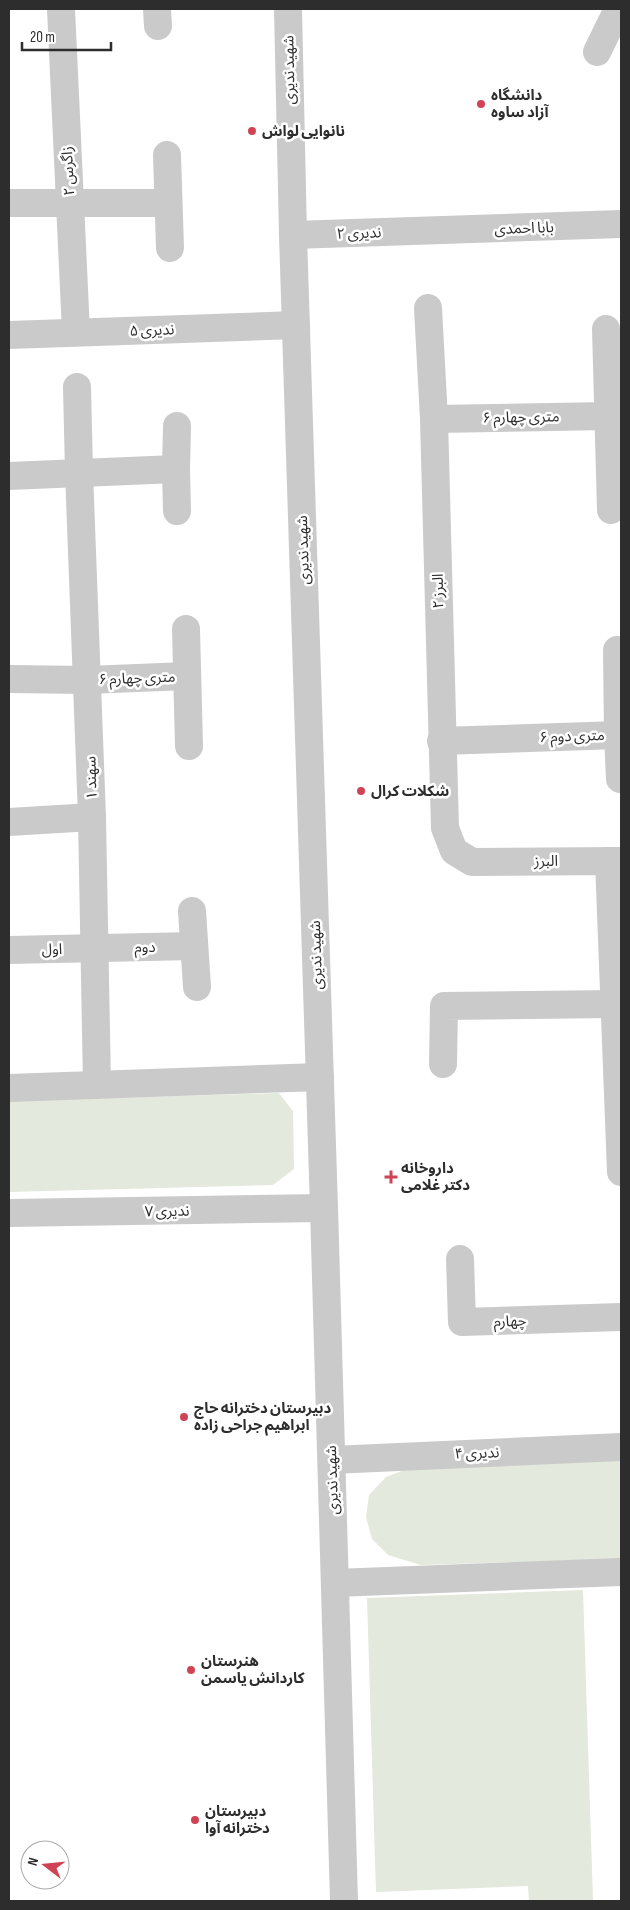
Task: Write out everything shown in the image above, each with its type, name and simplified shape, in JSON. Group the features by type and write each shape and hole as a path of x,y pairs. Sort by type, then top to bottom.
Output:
{"street":[{"name":"زاگرس ۲","path":"61,9 76,332"},
{"name":"شهید ندیری","path":"288,9 293,235 344,1901"},
{"path":"597,52 618,9"},
{"path":"167,155 170,248"},
{"path":"9,203 168,203"},
{"name":"بابا احمدی","path":"426,231 621,224"},
{"name":"ندیری ۲","path":"293,235 426,231"},
{"name":"البرز ۲","path":"428,308 434,419 441,741 445,828 454,851 472,862"},
{"name":"ندیری ۵","path":"9,335 296,325"},
{"path":"606,329 611,510"},
{"name":"سهند ۱","path":"77,387 92,817 97,1085"},
{"name":"۶ متری چهارم","path":"434,419 609,416"},
{"path":"177,426 177,511"},
{"path":"9,476 176,469"},
{"path":"186,629 189,746"},
{"name":"۶ متری دوم","path":"441,741 618,735 617,650"},
{"name":"۶ متری چهارم","path":"9,679 87,680 187,676"},
{"path":"618,735 620,779"},
{"path":"9,822 92,817"},
{"path":"615,861 615,1004 621,1172"},
{"name":"البرز","path":"472,862 615,861"},
{"path":"192,911 197,987"},
{"name":"دوم","path":"95,948 194,946"},
{"name":"اول","path":"9,950 95,948"},
{"path":"443,1064 444,1006 615,1004"},
{"path":"9,1088 320,1077"},
{"name":"ندیری ۷","path":"9,1213 324,1208"},
{"name":"چهارم","path":"460,1259 462,1322 621,1317"},
{"name":"ندیری ۴","path":"332,1460 621,1447"},
{"path":"335,1583 621,1572"}],"shaded area":[{"path":"279,1093 293,1111 294,1169 273,1185 9,1192 9,1101"},
{"path":"621,1459 621,1559 421,1565 388,1555 372,1539 366,1517 369,1495 386,1477 415,1466"},
{"path":"583,1590 593,1901 529,1901 528,1886 376,1892 367,1598"}],"place":[{"name":"دانشگاه آزاد ساوه","path":"481,104"},
{"name":"نانوایی لواش","path":"252,131"},
{"name":"شکلات کرال","path":"361,791"},
{"name":"داروخانه دکتر غلامی","path":"391,1177"},
{"name":"دبیرستان دخترانه حاج ابراهیم جراحی زاده","path":"184,1417"},
{"name":"هنرستان کاردانش یاسمن","path":"191,1670"},
{"name":"دبیرستان دخترانه آوا","path":"195,1820"}]}
